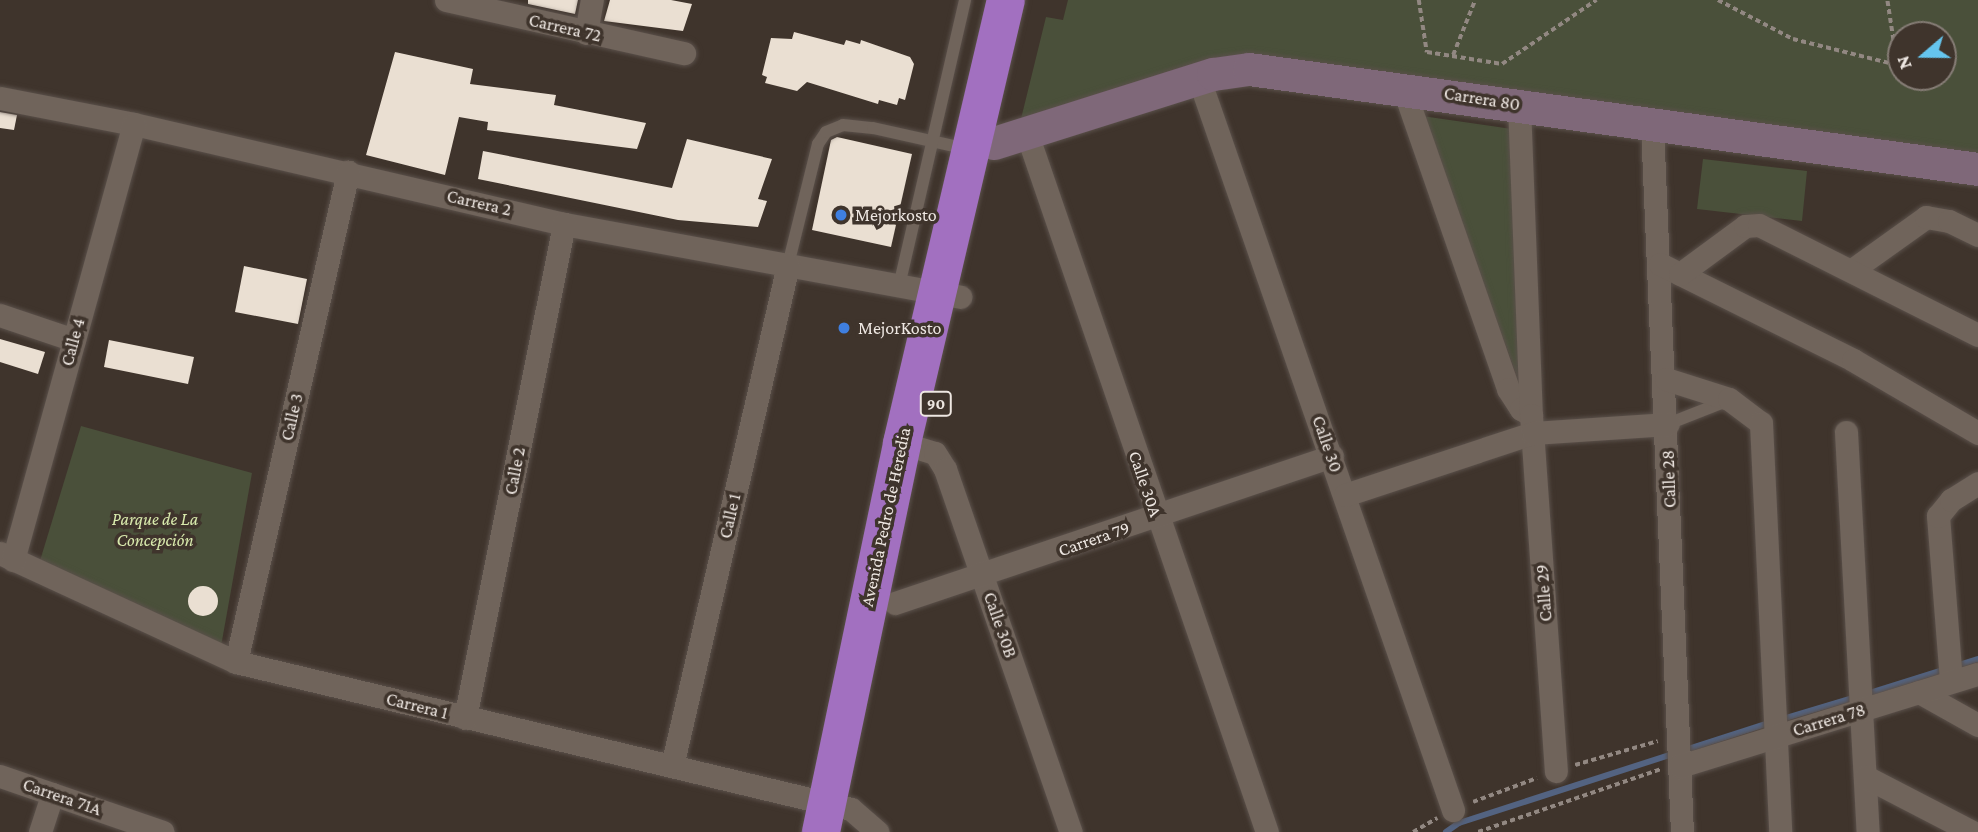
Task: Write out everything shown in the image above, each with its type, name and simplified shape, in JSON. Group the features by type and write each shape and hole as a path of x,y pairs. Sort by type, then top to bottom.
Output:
{"highway":[{"name":"Avenida Pedro de Heredia","path":"997,142 1006,0"},
{"name":"Avenida Pedro de Heredia","path":"844,822 914,446 948,295 997,142 1031,0"},
{"name":"Avenida Pedro de Heredia","path":"844,822 895,603 914,446"}],"street":[{"name":"Carrera 72","path":"446,0 492,5 586,33 684,53"},
{"path":"586,33 592,0"},
{"name":"Carrera 80","path":"997,142 1199,79 1249,69 1403,87 1652,126 1978,169"},
{"name":"Calle 30","path":"1199,79 1453,810"},
{"path":"1403,87 1508,389 1532,424"},
{"name":"Carrera 2","path":"0,98 134,124 564,224 948,295"},
{"name":"Calle 29","path":"1519,105 1532,424 1556,771"},
{"name":"Calle 4","path":"7,556 74,340 134,124"},
{"name":"Calle 28","path":"1652,126 1670,269 1666,379 1682,832"},
{"name":"Calle 30A","path":"997,142 1156,518 1267,832"},
{"name":"Calle 3","path":"236,662 348,172"},
{"path":"1853,270 1926,217 1950,222 1978,236"},
{"name":"Calle 2","path":"465,719 564,224"},
{"path":"1670,269 1745,226 1759,225 1978,335"},
{"name":"Calle 1","path":"672,766 788,265"},
{"path":"1670,269 1853,360 1978,433"},
{"path":"0,315 74,340"},
{"path":"1666,379 1729,400 1756,417 1764,439 1780,832"},
{"path":"1345,495 1532,424 1668,424"},
{"path":"1846,432 1863,700 1868,832"},
{"name":"Calle 30B","path":"914,446 935,453 945,469 1071,832"},
{"name":"Carrera 79","path":"895,603 984,576 1332,456"},
{"path":"1950,671 1938,516 1951,500 1978,483"},
{"name":"Carrera 1","path":"7,556 236,662 465,719 672,766 844,822"},
{"name":"Carrera 78","path":"1680,763 1777,724 1863,700 1919,692 1950,671 1978,674"},
{"path":"1919,692 1978,725"},
{"name":"Carrera 71A","path":"0,776 155,831"},
{"path":"1866,777 1972,832"},
{"path":"40,832 52,794"}],"lane":[{"path":"899,286 965,0"},
{"path":"788,265 818,144 826,132 843,125 932,140 997,142"},
{"path":"1668,424 1729,400"}],"path":[{"path":"1419,0 1427,52 1502,64 1597,0"},
{"path":"1452,55 1475,0"},
{"path":"1718,0 1793,39 1898,65 1887,0"},
{"path":"1478,832 1654,769 1680,763"}],"green space":[{"path":"1068,0 1978,0 1978,162 1242,58 1019,127 1046,17 1063,20"},
{"path":"1422,116 1512,129 1523,393"},
{"path":"1703,159 1807,171 1802,221 1697,209"},
{"name":"Parque de La Concepción","path":"81,426 252,473 220,652 39,564"}],"building":[{"path":"528,0 578,0 575,14 528,4"},
{"path":"610,0 671,0 692,4 683,31 604,21"},
{"path":"794,32 844,45 846,40 860,44 861,40 910,57 914,64 905,100 899,98 897,105 879,100 878,104 807,82 797,91 765,83 767,77 762,75 771,38 792,39"},
{"path":"395,52 473,69 470,84 556,95 554,105 646,123 637,149 487,130 488,122 459,117 445,175 366,155"},
{"path":"0,112 17,115 14,130 0,128"},
{"path":"837,137 912,154 891,247 812,230 831,140"},
{"path":"687,139 772,159 758,199 767,201 758,227 678,220 478,179 483,151 672,188"},
{"path":"244,266 307,279 298,324 235,312"},
{"path":"0,339 45,352 38,374 0,362"},
{"path":"109,340 194,357 188,384 104,367"},
{"path":"203,586 214,590 218,601 214,612 203,616 192,612 188,601 192,590"}],"waterway":[{"path":"1866,694 1978,659"},
{"path":"1779,720 1856,697"},
{"path":"1446,832 1459,823 1769,723"}],"place":[{"name":"Mejorkosto","path":"841,215"},
{"name":"MejorKosto","path":"844,328"}]}
